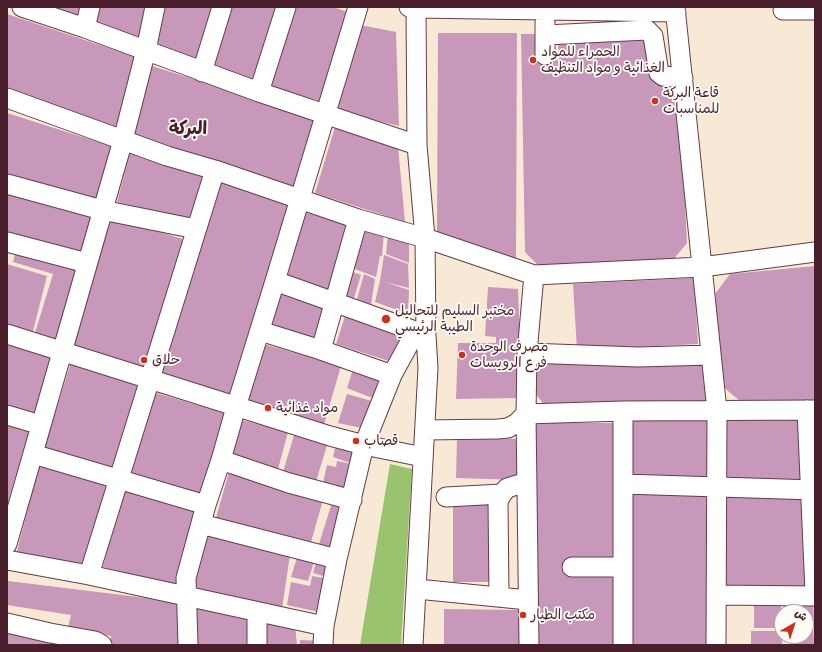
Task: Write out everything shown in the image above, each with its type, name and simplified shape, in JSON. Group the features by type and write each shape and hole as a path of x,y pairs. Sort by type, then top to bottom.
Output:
{"street":[{"path":"22,7 85,28 259,92 417,145"},
{"path":"85,28 90,7"},
{"path":"7,544 10,522 33,454 123,140 146,50 155,7"},
{"path":"202,72 222,7"},
{"path":"259,92 286,7"},
{"path":"188,645 186,578 206,505 221,460 358,7"},
{"path":"413,645 428,368 421,333 425,238 417,145 414,7 523,8 544,10 641,12 676,10 717,411 716,645"},
{"path":"544,10 546,35 545,56"},
{"path":"783,10 815,10"},
{"path":"641,12 647,30 653,36 659,73 663,76 683,78"},
{"path":"546,35 647,30"},
{"path":"7,98 123,140 358,219 425,238 534,275 702,267 815,252"},
{"path":"89,575 215,170"},
{"path":"7,184 102,210 196,229"},
{"path":"321,350 358,219"},
{"path":"7,242 87,263"},
{"path":"529,645 526,414 527,353 534,275"},
{"path":"275,281 335,301 421,333"},
{"path":"260,331 321,350 392,375"},
{"path":"323,645 324,626 337,559 364,445 392,375 421,333"},
{"path":"7,334 236,407 364,445 423,457"},
{"path":"527,353 638,357 711,355"},
{"path":"425,430 498,430 508,428 517,423 526,414 624,411 811,410 815,592"},
{"path":"623,645 624,411"},
{"path":"7,415 41,425"},
{"path":"33,454 119,478 206,505"},
{"path":"221,460 289,483 352,500"},
{"path":"499,597 498,501 507,488 527,482"},
{"path":"623,484 813,490"},
{"path":"446,497 502,494"},
{"path":"201,524 337,559"},
{"path":"7,560 89,575 324,626"},
{"path":"572,567 623,567"},
{"path":"417,589 528,600"},
{"path":"716,595 815,596"},
{"path":"256,645 257,612"},
{"path":"7,623 95,641 102,645"}],"green space":[{"path":"390,464 412,469 401,645 360,645"}],"building":[{"path":"43,7 80,7 78,16"},
{"path":"93,7 146,7 138,39 89,27"},
{"path":"162,7 214,7 201,61 152,49"},
{"path":"227,7 279,7 257,81 209,66"},
{"path":"290,7 333,7 348,12 321,101 266,85"},
{"path":"7,14 139,58 115,129 7,93"},
{"path":"360,25 396,32 399,126 335,111"},
{"path":"438,33 517,33 516,261 437,232"},
{"path":"521,34 538,34 538,61 559,60 558,40 650,36 652,81 679,80 687,243 673,260 539,266 525,252"},
{"path":"152,66 317,118 294,190 140,141 132,131"},
{"path":"7,113 114,147 97,203 7,174"},
{"path":"335,127 398,147 405,222 315,193"},
{"path":"131,149 206,178 193,222 117,202"},
{"path":"215,181 294,205 230,398 156,375"},
{"path":"7,194 93,218 82,256 7,235"},
{"path":"304,212 351,226 330,295 283,280"},
{"path":"107,216 183,239 146,370 70,347"},
{"path":"365,225 384,232 382,256 380,256 376,277 352,268"},
{"path":"388,232 409,239 409,263 386,254"},
{"path":"16,250 79,269 58,343 34,336 53,274 13,262"},
{"path":"384,255 408,264 409,288 385,282 409,290 408,314 375,302"},
{"path":"7,264 47,276 32,335 7,326"},
{"path":"815,266 815,400 741,402 721,385 715,294 730,274"},
{"path":"350,271 361,275 354,298 344,295"},
{"path":"364,274 375,279 371,305 357,299"},
{"path":"694,278 698,344 577,350 573,284"},
{"path":"488,287 518,289 522,398 456,399 458,343 496,343 496,337 485,336"},
{"path":"281,291 330,306 319,344 270,329"},
{"path":"349,304 411,325 398,364 336,344"},
{"path":"7,341 52,355 34,416 7,408"},
{"path":"263,344 341,366 323,428 245,405"},
{"path":"531,356 708,359 709,406 545,406 532,389"},
{"path":"356,360 384,369 375,399 347,388"},
{"path":"71,362 143,384 116,473 44,450"},
{"path":"153,392 227,414 201,498 128,476"},
{"path":"347,394 372,401 366,429 338,423"},
{"path":"626,415 708,415 709,480 626,480"},
{"path":"801,416 801,483 722,483 721,417"},
{"path":"242,420 288,432 277,473 231,460"},
{"path":"7,421 30,428 7,505"},
{"path":"533,423 615,423 614,645 532,645"},
{"path":"295,432 328,442 315,485 282,475"},
{"path":"457,437 522,439 521,480 456,478"},
{"path":"337,439 359,446 356,465 333,457"},
{"path":"337,461 356,465 350,489 323,483 327,465 336,467"},
{"path":"39,466 112,486 85,566 16,555"},
{"path":"229,472 323,500 309,549 215,521"},
{"path":"123,488 199,508 179,587 103,567"},
{"path":"631,491 709,491 709,645 631,645"},
{"path":"724,493 807,493 808,588 725,589"},
{"path":"334,496 349,501 337,551 319,544"},
{"path":"453,504 490,504 489,582 453,582"},
{"path":"209,533 290,555 281,615 203,595 193,582"},
{"path":"299,551 316,556 308,581 291,577"},
{"path":"318,556 334,560 330,578 313,573"},
{"path":"312,576 330,579 323,613 287,605 291,582 310,586"},
{"path":"8,581 179,602 181,645 111,645 111,636 68,627 71,615 7,605"},
{"path":"754,597 781,597 781,604 774,604 774,628 754,628"},
{"path":"813,598 813,604 784,604 784,599"},
{"path":"193,604 253,618 250,645 194,645"},
{"path":"444,609 521,610 520,645 444,645"},
{"path":"261,618 295,625 297,645 263,645"},
{"path":"751,631 774,631 774,644 782,644 782,645 751,645"},
{"path":"7,633 71,644 71,645 7,645"},
{"path":"300,640 323,641 322,645 300,645"},
{"path":"814,644 814,645 790,645"}],"place":[{"name":"الحمراء للمواد الغذائية و مواد التنظيف","path":"533,60"},
{"name":"قاعة البركة للمناسبات","path":"655,101"},
{"name":"مختبر السليم للتحاليل الطيبة الرئيسي","path":"386,319"},
{"name":"مصرف الوحدة فرع الرويسات","path":"462,355"},
{"name":"حلاق","path":"144,360"},
{"name":"مواد غذائية","path":"268,408"},
{"name":"قصاب","path":"356,441"},
{"name":"مكتب الطيار","path":"523,615"}],"district":[{"name":"البركة","path":"188,129"}]}
